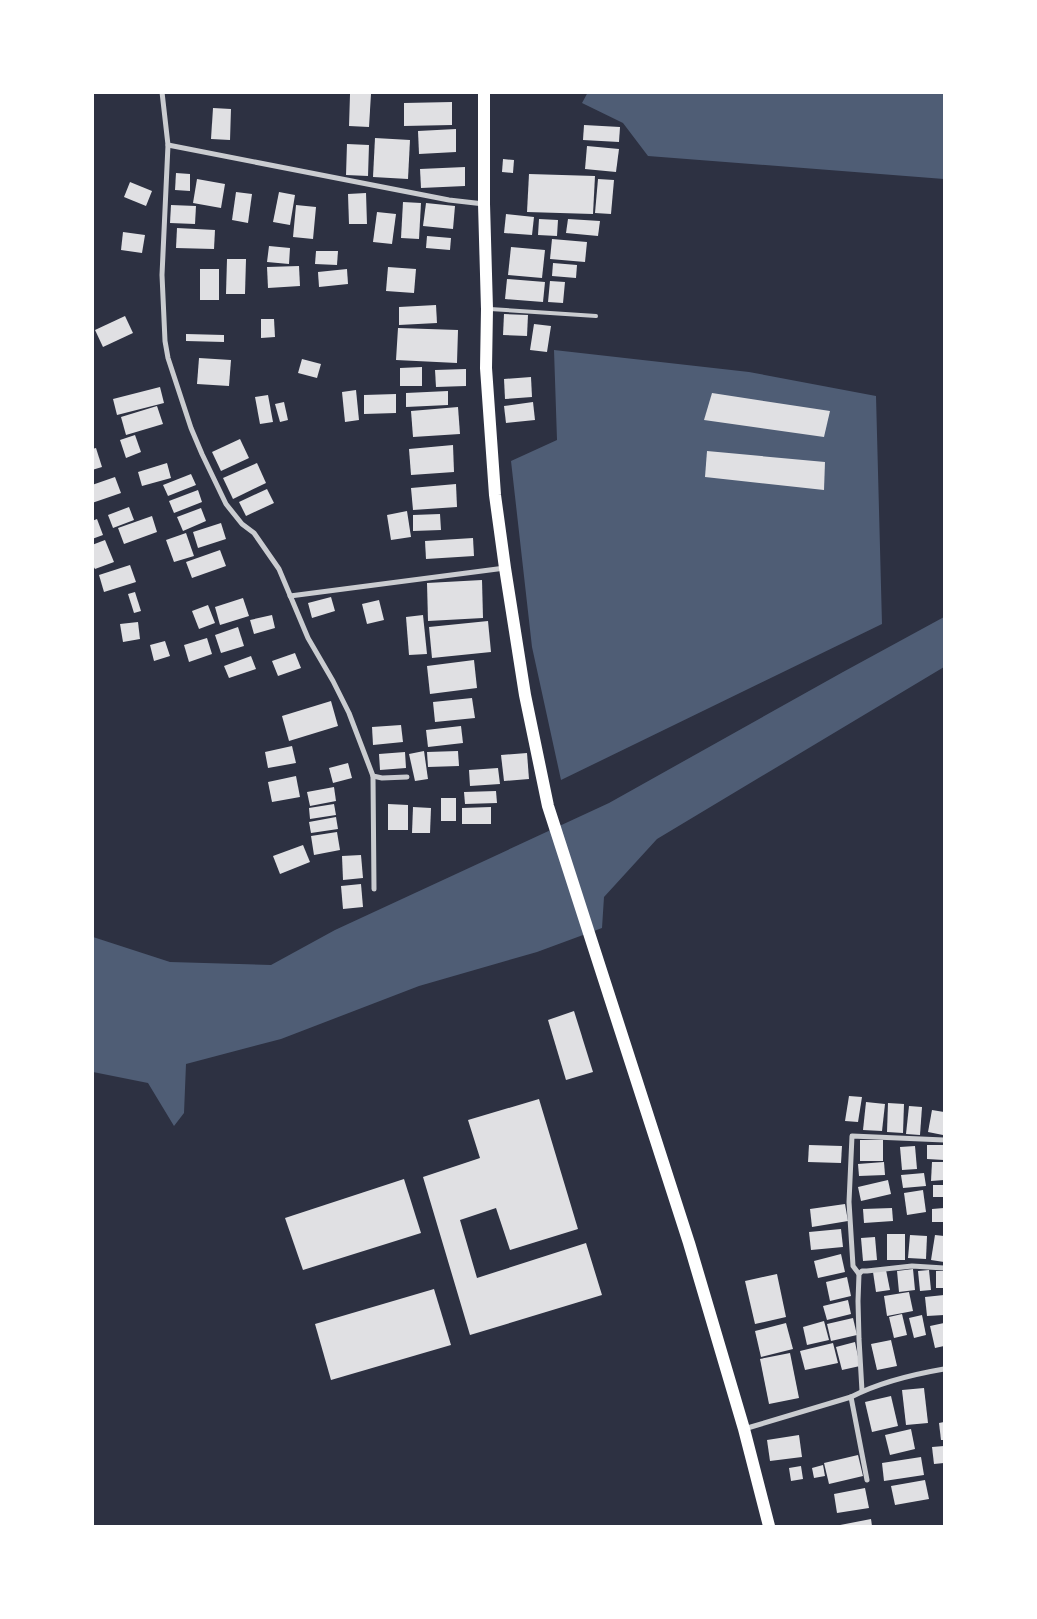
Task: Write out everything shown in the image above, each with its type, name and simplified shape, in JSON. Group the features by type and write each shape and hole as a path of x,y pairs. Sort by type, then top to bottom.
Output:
{"main road":[{"path":"484,92 487,386 495,495 532,732 545,795 688,1243 744,1429 769,1526"}],"street":[{"path":"162,92 168,145 162,275 165,341 168,358 191,428 226,504 242,524 254,533 279,568 308,638 349,713 373,776 374,889"},
{"path":"168,145 449,200 484,204"},
{"path":"290,596 505,568"},
{"path":"373,776 407,778"},
{"path":"862,1391 858,1339 859,1274 854,1266 850,1210 852,1136 944,1140"},
{"path":"859,1274 867,1270 912,1266 944,1268"},
{"path":"744,1429 851,1397 862,1391 914,1375 944,1369"},
{"path":"851,1397 867,1480"}],"lane":[{"path":"487,309 596,316"}],"water":[{"path":"588,92 944,93 944,179 648,156 623,123 582,103"},
{"path":"554,350 749,372 876,396 882,624 561,780 532,647 511,461 557,440"},
{"path":"944,617 944,667 657,839 604,897 602,928 537,952 419,986 281,1039 186,1064 184,1113 174,1126 148,1083 93,1072 93,937 170,962 271,965 335,930 609,803"}],"building":[{"path":"350,94 371,94 369,127 349,126"},
{"path":"452,102 452,125 404,126 404,103"},
{"path":"213,108 231,109 230,140 211,139"},
{"path":"584,125 620,127 619,142 583,140"},
{"path":"456,129 456,152 419,154 418,131"},
{"path":"375,138 410,140 408,179 373,177"},
{"path":"347,144 369,145 368,176 346,175"},
{"path":"587,146 619,149 616,172 585,169"},
{"path":"503,159 514,160 513,173 502,172"},
{"path":"465,167 465,186 421,188 420,169"},
{"path":"176,173 190,174 190,191 175,190"},
{"path":"529,174 595,176 593,214 527,212"},
{"path":"197,179 225,184 221,208 193,203"},
{"path":"598,179 614,180 611,214 595,213"},
{"path":"130,182 152,191 146,206 124,197"},
{"path":"236,192 252,194 248,223 232,220"},
{"path":"279,192 295,195 290,225 273,222"},
{"path":"366,193 367,224 349,224 348,194"},
{"path":"403,202 421,203 419,239 401,238"},
{"path":"426,203 455,206 453,229 423,226"},
{"path":"171,205 196,206 195,224 170,223"},
{"path":"296,205 316,207 313,239 293,237"},
{"path":"377,212 396,214 392,244 373,242"},
{"path":"506,214 534,217 532,235 504,233"},
{"path":"539,219 558,220 557,236 538,235"},
{"path":"568,219 600,221 598,236 566,233"},
{"path":"177,228 215,230 214,249 176,248"},
{"path":"123,232 145,235 142,253 121,250"},
{"path":"427,236 451,238 450,250 426,248"},
{"path":"552,239 587,242 585,262 550,259"},
{"path":"269,246 290,248 289,264 267,262"},
{"path":"511,247 545,250 542,278 508,275"},
{"path":"316,251 338,251 337,265 315,264"},
{"path":"227,259 246,259 245,294 226,294"},
{"path":"553,263 577,265 576,278 552,276"},
{"path":"299,266 300,286 268,288 267,267"},
{"path":"388,267 416,269 414,293 386,291"},
{"path":"200,269 219,269 219,300 200,300"},
{"path":"347,269 348,284 319,287 318,272"},
{"path":"507,279 545,282 543,302 505,299"},
{"path":"550,281 565,282 563,303 548,302"},
{"path":"436,305 437,323 399,325 399,307"},
{"path":"504,314 528,315 527,336 503,335"},
{"path":"125,316 133,333 103,347 95,330"},
{"path":"261,319 274,319 275,337 261,338"},
{"path":"534,324 551,326 547,352 530,350"},
{"path":"398,328 458,330 457,363 396,360"},
{"path":"186,334 224,335 224,342 186,341"},
{"path":"199,358 231,360 229,386 197,384"},
{"path":"302,359 321,364 317,378 298,373"},
{"path":"422,367 422,386 400,386 400,368"},
{"path":"466,369 466,386 436,387 435,370"},
{"path":"531,377 532,397 505,399 504,379"},
{"path":"160,387 164,403 117,415 113,399"},
{"path":"356,390 359,420 345,422 342,392"},
{"path":"448,391 448,405 406,407 406,393"},
{"path":"712,393 830,411 824,437 704,420"},
{"path":"396,394 396,413 364,414 364,395"},
{"path":"268,395 273,422 260,424 255,397"},
{"path":"284,402 288,420 280,422 275,404"},
{"path":"533,402 535,420 506,423 504,406"},
{"path":"157,406 163,424 126,435 121,417"},
{"path":"458,407 460,434 413,437 411,411"},
{"path":"135,435 141,452 126,458 120,440"},
{"path":"240,439 249,458 221,471 212,452"},
{"path":"453,445 454,472 411,475 409,449"},
{"path":"96,448 102,467 92,470 92,449"},
{"path":"707,451 825,462 824,490 705,477"},
{"path":"167,463 171,478 142,486 138,472"},
{"path":"257,463 266,483 233,499 223,478"},
{"path":"191,474 196,485 168,496 163,485"},
{"path":"115,477 121,493 92,503 92,485"},
{"path":"456,484 457,507 413,510 411,488"},
{"path":"267,489 274,503 246,516 239,502"},
{"path":"198,490 202,502 174,513 169,501"},
{"path":"129,507 134,520 113,528 108,515"},
{"path":"201,508 206,521 183,531 177,517"},
{"path":"407,511 411,537 391,540 387,515"},
{"path":"440,514 441,530 413,531 413,515"},
{"path":"152,516 157,532 124,544 118,528"},
{"path":"97,519 103,535 92,539 92,521"},
{"path":"221,523 226,539 198,548 193,532"},
{"path":"186,533 194,556 174,562 166,540"},
{"path":"473,538 474,556 426,559 425,541"},
{"path":"105,540 114,562 95,569 92,564 92,545"},
{"path":"220,550 226,566 192,578 186,562"},
{"path":"130,565 136,582 104,592 99,575"},
{"path":"482,580 483,618 428,621 427,583"},
{"path":"135,592 141,611 134,613 128,594"},
{"path":"331,597 335,611 312,618 308,603"},
{"path":"243,598 249,616 220,625 215,607"},
{"path":"379,600 384,620 367,624 362,604"},
{"path":"208,605 215,623 199,629 192,611"},
{"path":"272,615 275,628 254,634 250,620"},
{"path":"423,615 427,654 409,655 406,617"},
{"path":"488,621 491,652 432,658 429,627"},
{"path":"138,622 140,639 123,642 120,624"},
{"path":"238,627 244,646 221,653 215,635"},
{"path":"207,638 212,654 189,662 184,645"},
{"path":"165,641 170,656 154,661 150,645"},
{"path":"295,653 301,668 278,676 272,661"},
{"path":"251,656 256,669 229,678 224,666"},
{"path":"474,660 477,688 430,694 427,666"},
{"path":"472,698 475,718 435,722 433,702"},
{"path":"331,701 338,726 289,741 282,716"},
{"path":"401,725 403,742 373,745 372,727"},
{"path":"461,726 463,743 428,747 426,730"},
{"path":"292,746 296,763 268,768 265,752"},
{"path":"424,751 428,779 415,781 409,754"},
{"path":"458,751 459,766 428,767 427,752"},
{"path":"405,752 406,768 380,770 379,754"},
{"path":"527,753 529,779 504,781 501,755"},
{"path":"348,763 352,778 333,783 329,768"},
{"path":"498,768 500,784 470,786 469,770"},
{"path":"296,776 300,797 272,802 268,782"},
{"path":"334,787 336,801 310,806 307,792"},
{"path":"496,791 497,803 465,804 464,792"},
{"path":"441,798 456,798 456,821 441,821"},
{"path":"334,804 336,815 310,819 309,808"},
{"path":"388,804 408,805 408,830 388,830"},
{"path":"413,807 431,808 430,833 412,833"},
{"path":"491,807 491,824 462,824 462,808"},
{"path":"336,817 338,829 311,833 309,822"},
{"path":"337,832 340,850 314,855 311,836"},
{"path":"303,845 310,862 280,874 273,856"},
{"path":"361,855 363,878 343,880 342,856"},
{"path":"361,884 363,907 343,909 341,886"},
{"path":"574,1011 593,1072 566,1080 548,1020"},
{"path":"849,1096 862,1097 858,1122 845,1121"},
{"path":"539,1099 578,1229 510,1250 496,1208 460,1220 477,1278 586,1243 602,1295 470,1335 423,1177 480,1158 468,1120"},
{"path":"866,1102 885,1104 882,1131 863,1130"},
{"path":"888,1103 904,1104 903,1133 887,1132"},
{"path":"909,1106 922,1107 920,1135 906,1134"},
{"path":"932,1110 944,1112 943,1135 928,1132"},
{"path":"860,1140 883,1140 883,1161 860,1161"},
{"path":"809,1145 842,1146 841,1163 808,1162"},
{"path":"927,1145 944,1145 944,1160 927,1159"},
{"path":"915,1146 917,1169 902,1170 900,1147"},
{"path":"884,1162 885,1175 859,1176 858,1164"},
{"path":"932,1162 944,1162 944,1180 931,1181"},
{"path":"924,1173 926,1186 903,1188 901,1175"},
{"path":"404,1179 421,1233 303,1270 285,1218"},
{"path":"888,1180 891,1194 861,1201 858,1187"},
{"path":"933,1185 944,1185 944,1197 933,1197"},
{"path":"923,1190 926,1212 907,1215 904,1193"},
{"path":"845,1204 848,1221 812,1227 810,1209"},
{"path":"892,1208 893,1221 864,1223 863,1209"},
{"path":"944,1208 944,1222 932,1222 932,1209"},
{"path":"841,1229 843,1247 811,1250 809,1232"},
{"path":"887,1234 905,1234 905,1260 887,1260"},
{"path":"910,1235 927,1236 926,1259 908,1258"},
{"path":"935,1235 944,1236 944,1262 931,1260"},
{"path":"875,1237 877,1260 863,1261 861,1238"},
{"path":"841,1254 845,1272 818,1278 814,1261"},
{"path":"913,1269 915,1290 899,1292 897,1271"},
{"path":"886,1270 890,1290 876,1292 873,1272"},
{"path":"929,1270 931,1290 920,1291 918,1271"},
{"path":"936,1271 944,1271 944,1288 936,1288"},
{"path":"777,1274 786,1317 755,1324 745,1281"},
{"path":"847,1277 851,1296 830,1301 826,1282"},
{"path":"434,1289 451,1345 331,1380 315,1324"},
{"path":"909,1292 913,1311 887,1316 884,1296"},
{"path":"944,1295 944,1315 927,1316 925,1297"},
{"path":"848,1300 851,1314 827,1320 823,1306"},
{"path":"902,1314 907,1335 894,1338 889,1317"},
{"path":"922,1315 926,1335 914,1338 909,1318"},
{"path":"853,1318 857,1335 831,1341 827,1324"},
{"path":"824,1321 829,1340 807,1345 803,1327"},
{"path":"786,1323 793,1349 761,1357 755,1331"},
{"path":"944,1323 944,1346 935,1348 930,1326"},
{"path":"891,1340 897,1366 877,1370 871,1344"},
{"path":"855,1342 860,1366 842,1370 836,1347"},
{"path":"833,1343 838,1363 805,1370 800,1351"},
{"path":"790,1353 799,1398 769,1404 760,1359"},
{"path":"924,1388 928,1423 906,1425 902,1390"},
{"path":"891,1396 898,1426 872,1432 865,1402"},
{"path":"944,1422 944,1440 941,1440 939,1423"},
{"path":"911,1429 915,1449 890,1455 885,1435"},
{"path":"799,1435 802,1457 770,1461 767,1440"},
{"path":"944,1446 944,1463 934,1464 932,1447"},
{"path":"858,1455 863,1476 829,1484 824,1463"},
{"path":"921,1457 924,1475 884,1481 882,1463"},
{"path":"823,1465 825,1476 814,1478 812,1468"},
{"path":"801,1466 803,1479 791,1481 789,1468"},
{"path":"925,1480 929,1499 895,1505 891,1486"},
{"path":"865,1488 869,1508 837,1513 834,1494"},
{"path":"871,1519 872,1526 835,1526"}]}
